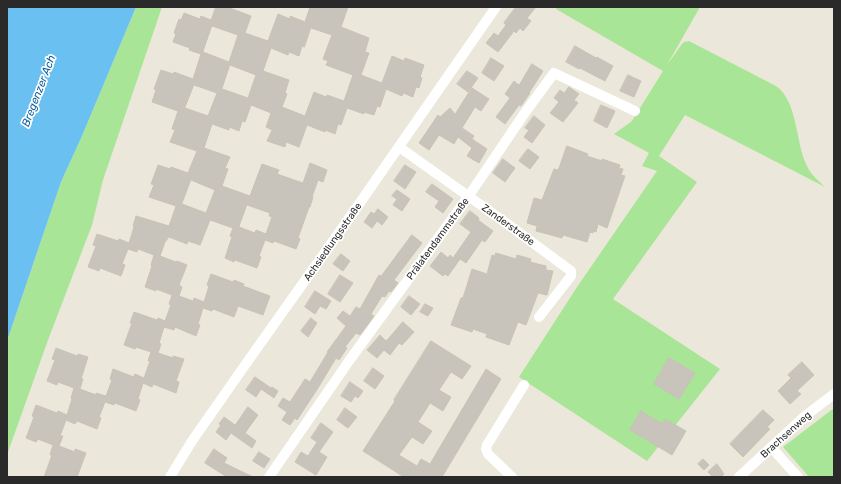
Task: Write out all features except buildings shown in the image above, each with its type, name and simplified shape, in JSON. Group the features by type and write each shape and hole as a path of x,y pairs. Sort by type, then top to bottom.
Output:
{"street":[{"name":"Achsiedlungsstraße","path":"170,477 189,445 496,7"},
{"name":"Prälatendammstraße","path":"269,477 349,361 468,197 524,114 554,73 635,111"},
{"name":"Zanderstraße","path":"399,147 571,272 571,276 539,317"},
{"path":"512,477 488,454 486,445 524,385"},
{"name":"Brachsenweg","path":"739,477 806,416 834,394"},
{"path":"771,447 798,477"}],"green space":[{"path":"136,7 162,7 103,180 92,225 48,340 7,455 7,341 61,182"},
{"path":"557,7 700,7 667,65 682,44 689,41 776,86 788,101 807,166 813,175 825,187 685,115 659,156 697,182 613,299 720,369 647,461 519,377 577,287 657,171 642,166 649,153 614,134 632,121 663,71 556,9"},
{"path":"834,408 834,477 809,477 783,447"}],"water":[{"name":"Bregenzer Ach","path":"7,7 136,7 61,182 7,341"}]}
